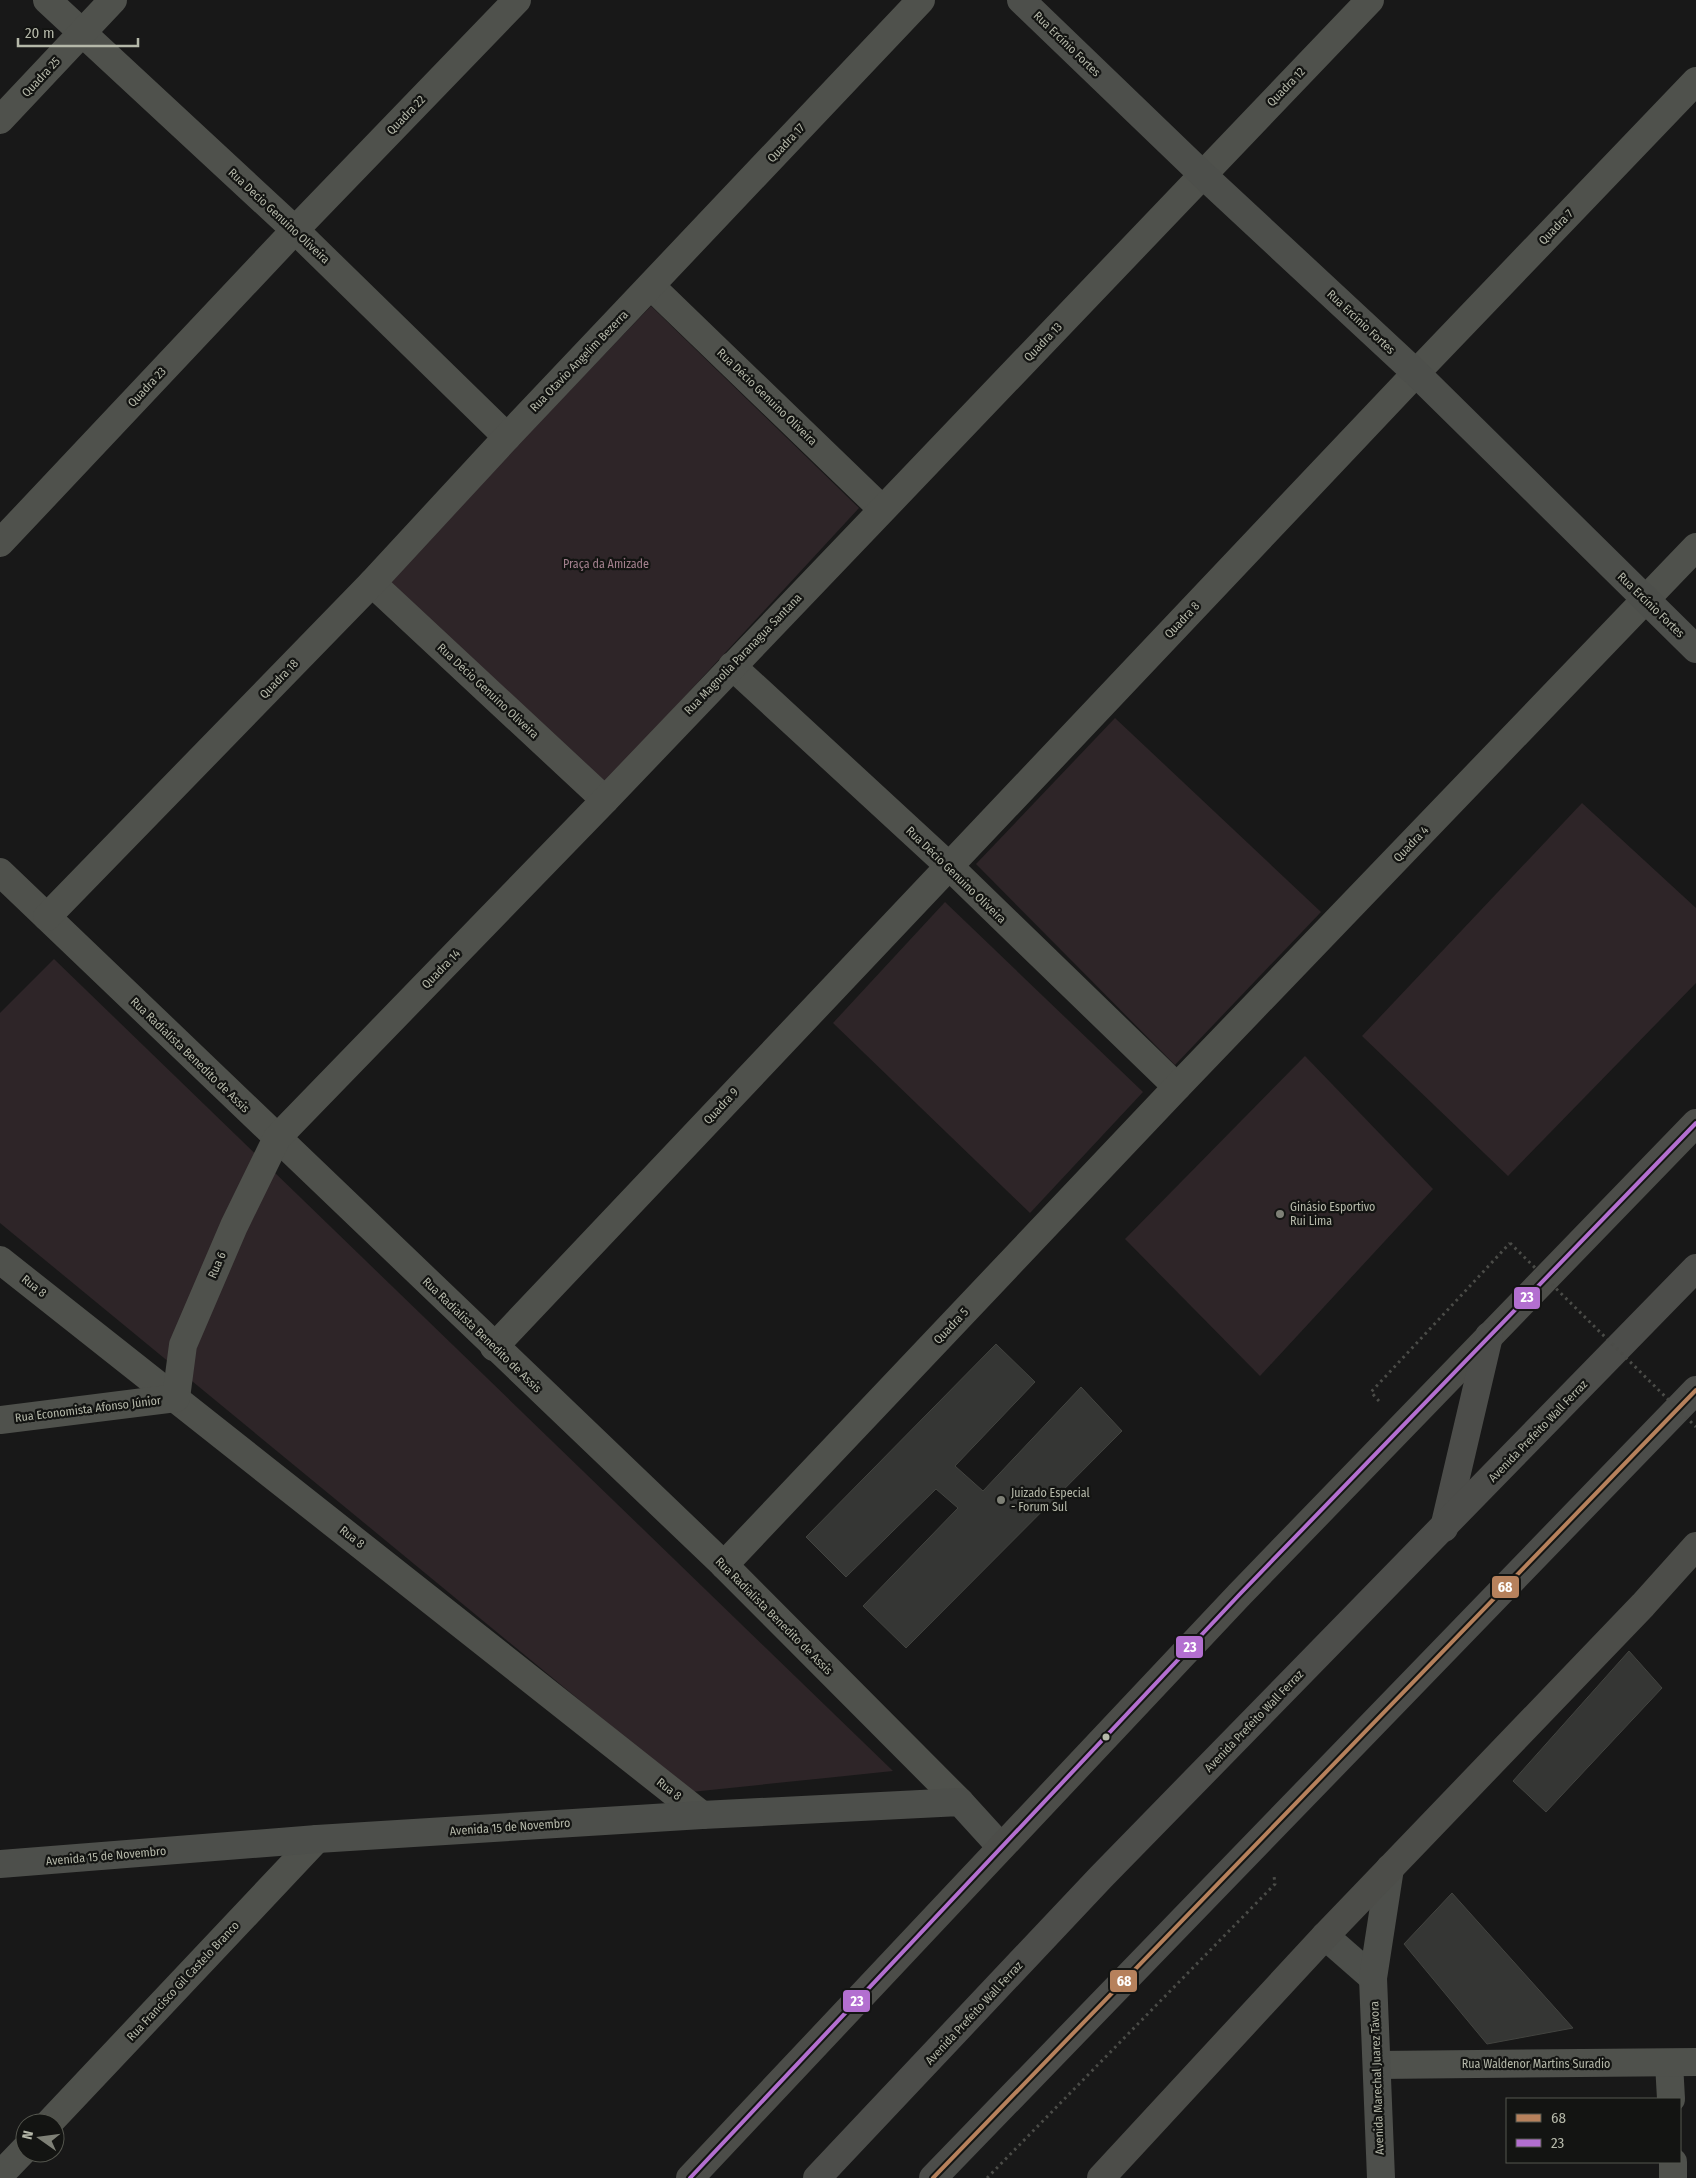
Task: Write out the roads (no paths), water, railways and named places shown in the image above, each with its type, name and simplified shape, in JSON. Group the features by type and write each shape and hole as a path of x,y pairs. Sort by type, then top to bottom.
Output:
{"highway":[{"name":"Avenida Prefeito Wall Ferraz","path":"818,2178 1101,1877 1696,1268"},
{"path":"1444,1528 1489,1336"},
{"path":"933,2178 1696,1390"}],"main road":[{"path":"690,2178 1239,1596 1696,1123"},
{"path":"1101,2178 1325,1936 1696,1546"}],"street":[{"name":"Rua Decio Genuino Oliveira","path":"47,0 295,230 507,436"},
{"path":"82,34 113,0"},
{"name":"Quadra 22","path":"295,230 517,0"},
{"name":"Quadra 17","path":"651,286 921,0"},
{"name":"Rua Ercínio Fortes","path":"1021,0 1203,175 1416,373 1696,649"},
{"name":"Quadra 12","path":"1203,175 1370,0"},
{"name":"Quadra 25","path":"0,120 82,34"},
{"name":"Quadra 7","path":"1416,373 1696,81"},
{"name":"Quadra 13","path":"882,509 1203,175"},
{"name":"Quadra 23","path":"0,543 295,230"},
{"name":"Rua Otavio Angelim Bezerra","path":"507,436 651,286"},
{"name":"Rua Décio Genuino Oliveira","path":"651,286 882,509"},
{"name":"Quadra 8","path":"948,866 1416,373"},
{"name":"Quadra 18","path":"47,917 372,583 507,436"},
{"name":"Rua Magnolia Paranagua Santana","path":"605,800 882,509"},
{"name":"Quadra 4","path":"1177,1087 1696,547"},
{"name":"Rua Décio Genuino Oliveira","path":"372,583 605,800"},
{"name":"Rua Décio Genuino Oliveira","path":"732,666 948,866 1177,1087"},
{"name":"Quadra 14","path":"277,1138 605,800"},
{"name":"Quadra 9","path":"494,1347 948,866"},
{"name":"Rua Radialista Benedito de Assis","path":"0,872 494,1347 724,1565 960,1802"},
{"name":"Quadra 5","path":"724,1565 1177,1087"},
{"name":"Rua 6","path":"176,1398 183,1345 234,1226 277,1138"},
{"name":"Rua 8","path":"0,1260 702,1815"},
{"name":"Rua Economista Afonso Júnior","path":"0,1420 176,1398"},
{"path":"960,1802 1002,1847"},
{"name":"Avenida 15 de Novembro","path":"0,1864 317,1839 702,1815 960,1802"},
{"name":"Rua Francisco Gil Castelo Branco","path":"58,2113 317,1839"},
{"name":"Avenida Marechal Juarez Távora","path":"1381,2178 1373,1978 1390,1868"},
{"path":"1325,1936 1373,1978"},
{"name":"Rua Waldenor Martins Suradio","path":"1377,2065 1696,2062"},
{"path":"1669,2063 1670,2098"},
{"path":"0,2176 15,2160"},
{"path":"1673,2163 1673,2178"}],"place":[{"name":"Ginásio Esportivo Rui Lima","path":"1280,1214"},
{"name":"Juizado Especial - Forum Sul","path":"1001,1500"}],"park label":[{"name":"Praça da Amizade","path":"606,564"}]}
